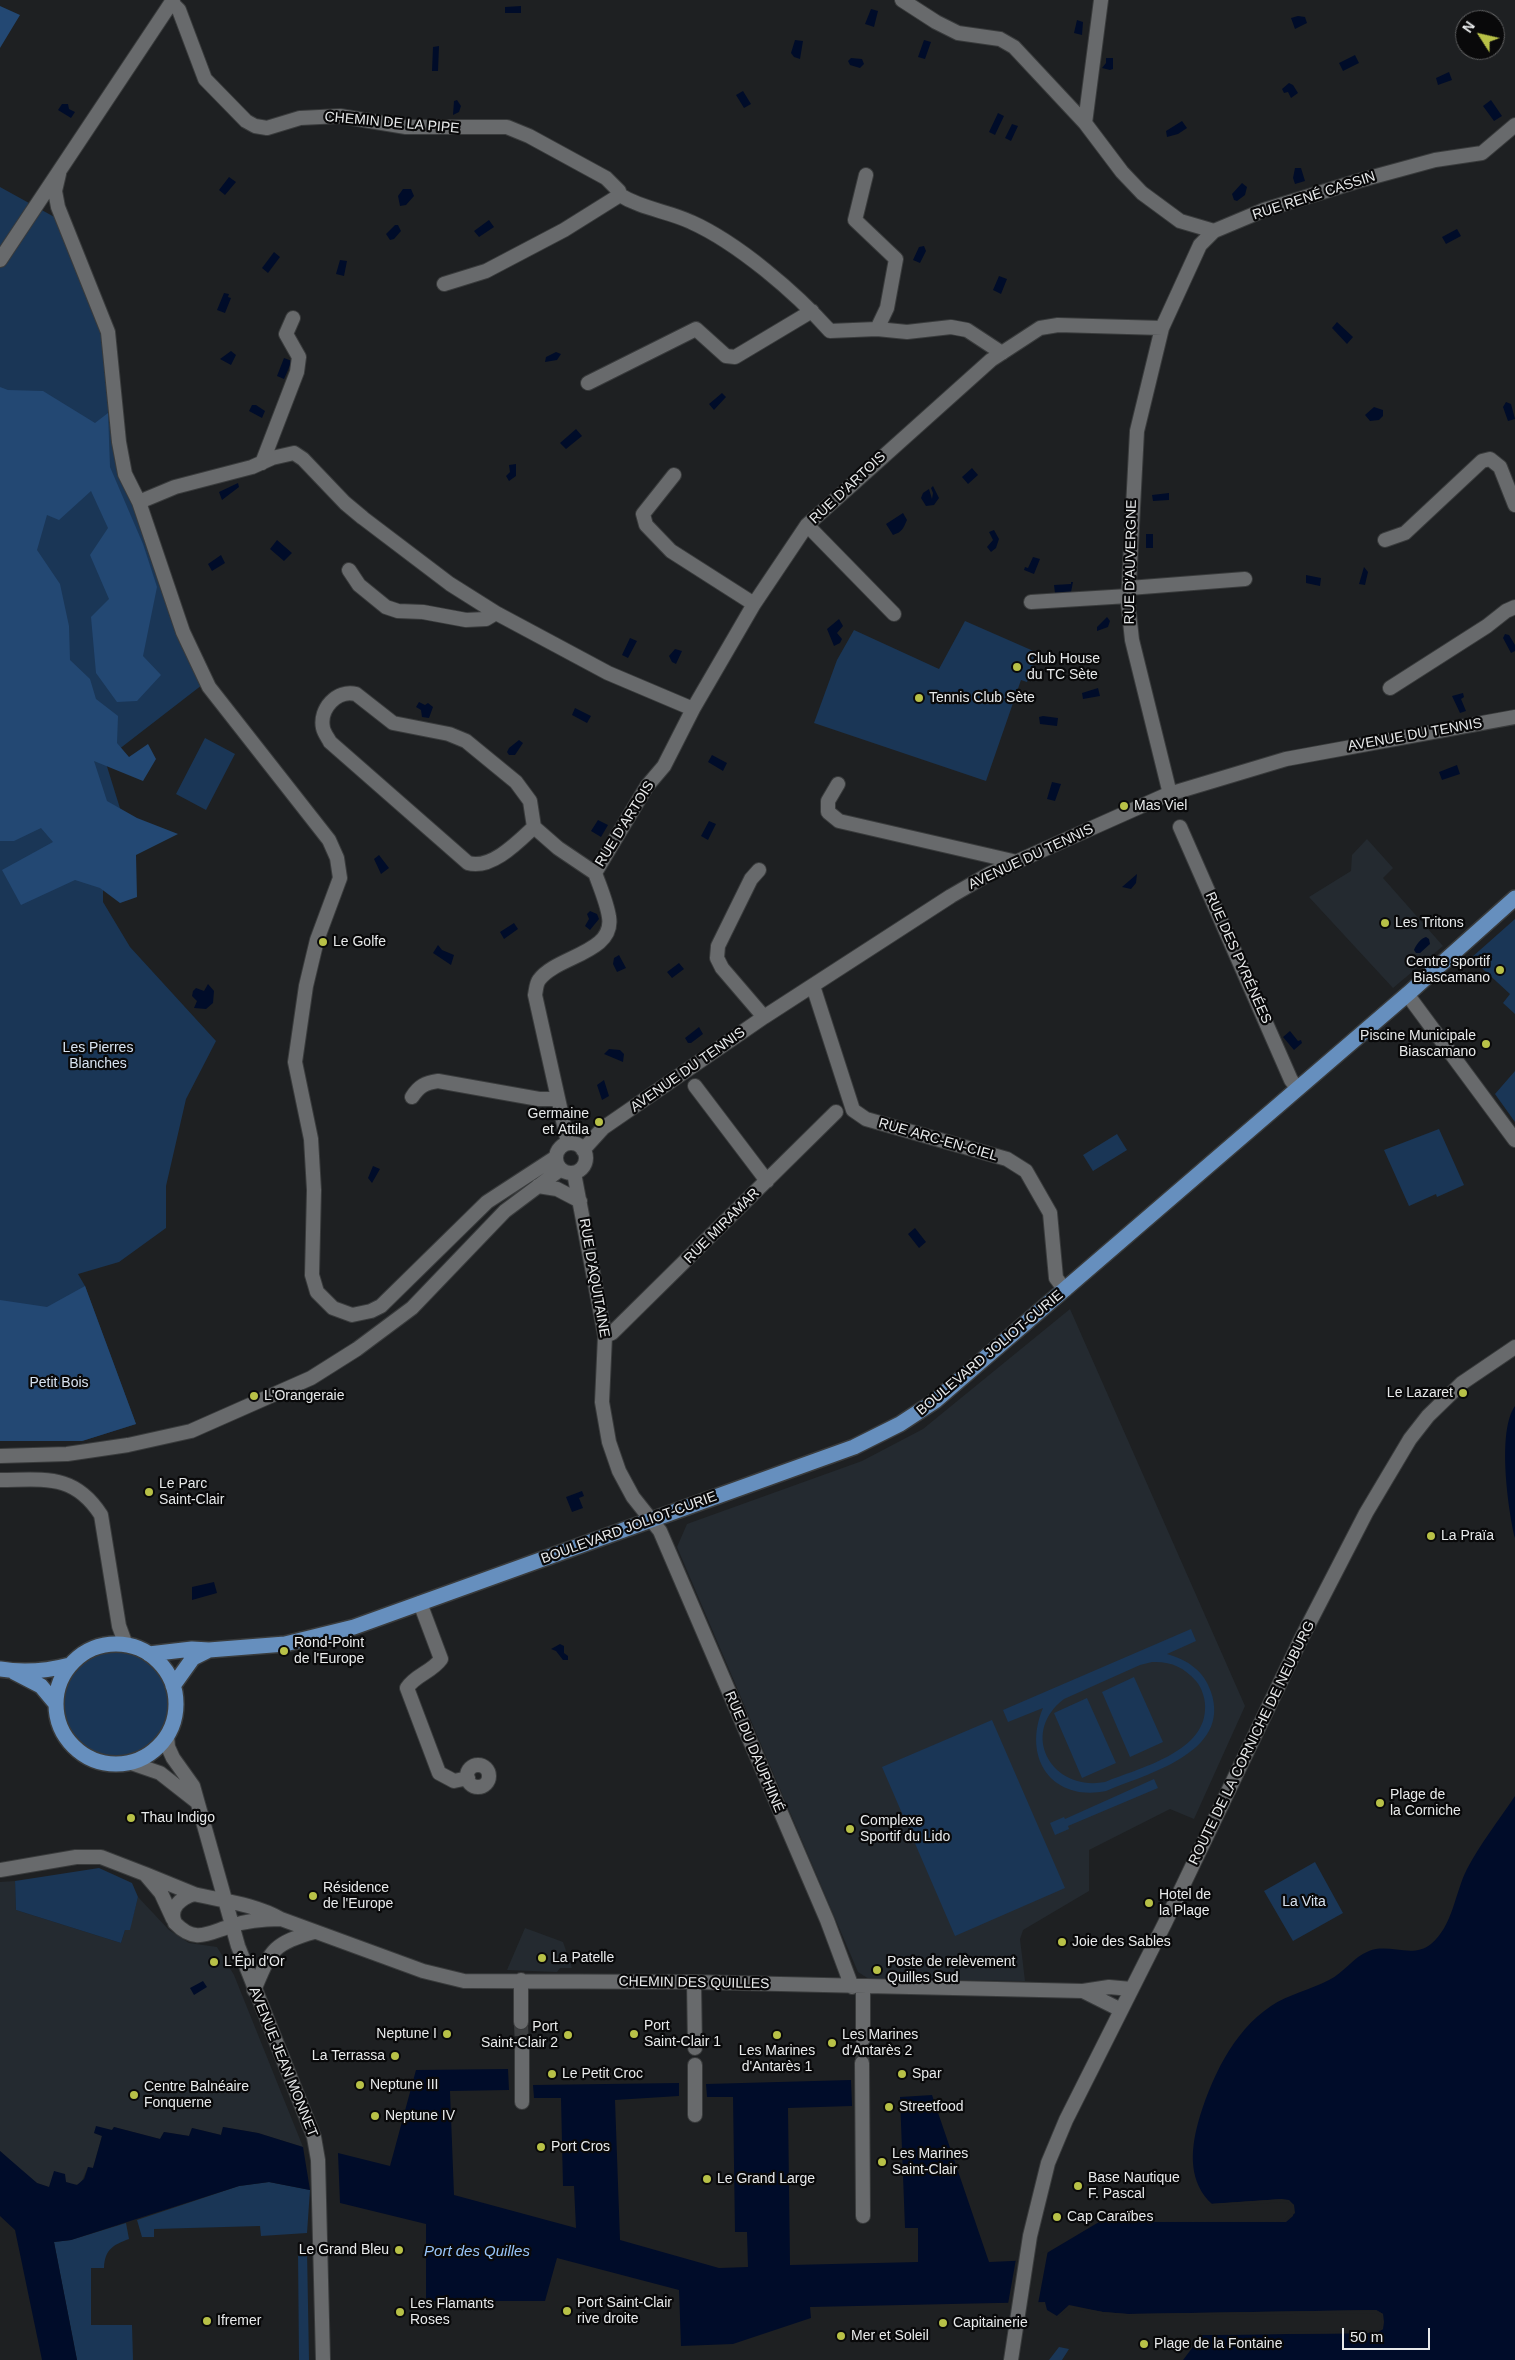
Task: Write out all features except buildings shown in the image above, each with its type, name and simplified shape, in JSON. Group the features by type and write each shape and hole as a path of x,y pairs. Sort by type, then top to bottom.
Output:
{"main road":[{"name":"BOULEVARD JOLIOT-CURIE","path":"149,1654 192,1649 209,1650 278,1644 310,1639 354,1627 854,1447 900,1424 935,1401 1065,1290 1515,898"},
{"path":"114,1644 126,1645 149,1654 164,1668 173,1686 176,1704 174,1720 167,1736 157,1748 145,1757 131,1763 104,1764 91,1760 79,1752 62,1731 56,1704 57,1690 70,1665 79,1657 96,1648 114,1644"},
{"name":"BOULEVARD JOLIOT-CURIE","path":"173,1686 193,1658 209,1650"},
{"path":"7,1671 49,1670 70,1665"},
{"path":"7,1671 41,1686 56,1704"}],"street":[{"path":"902,0 936,22 958,33 1000,39 1014,47 1085,123 1122,172 1142,193 1180,221 1214,231"},
{"path":"1085,123 1101,0"},
{"path":"0,260 173,1"},
{"name":"CHEMIN DE LA PIPE","path":"173,1 179,10 205,79 246,122 255,126 267,128 300,118 340,116 406,127 507,127 529,136 606,178 619,191 620,195 634,204 692,222 750,257 812,311 830,331 878,329 907,332 951,327 968,330 1002,352"},
{"name":"RUE RENÉ CASSIN","path":"1162,328 1200,245 1214,231 1264,210 1358,181 1435,160 1482,153 1515,125"},
{"path":"59,174 55,191 58,207 108,332 119,442 125,474 140,502 183,632 209,687 329,840 337,858 340,878 317,940 306,986 295,1062 311,1139 314,1190 312,1275 317,1292 333,1308 352,1315 371,1311 381,1306 487,1202 563,1166 582,1169 586,1162 583,1150 574,1143 568,1143 560,1148 563,1166"},
{"path":"866,175 855,220 896,259 887,308 878,329"},
{"path":"444,284 486,271 564,230 620,195"},
{"path":"588,383 696,329 726,356 735,357 812,311"},
{"path":"262,463 297,372 300,357 286,334 293,318"},
{"name":"RUE D'ARTOIS","path":"595,873 647,786 664,766 693,708 754,604 808,525 1002,352 1040,328 1058,325 1162,328"},
{"name":"RUE D'AUVERGNE","path":"1162,328 1137,431 1128,615 1132,640 1170,794"},
{"path":"140,502 175,487 262,463 285,454 294,453 303,459 345,503 450,584 496,613 608,673 693,708"},
{"path":"1385,540 1405,533 1482,462 1490,459 1497,463 1511,481 1515,504"},
{"path":"674,475 643,514 646,526 671,551 754,604"},
{"path":"808,525 894,614"},
{"path":"350,570 360,585 386,607 392,609 423,612 466,620 486,619 496,613"},
{"path":"1031,602 1245,579"},
{"path":"1390,688 1487,626 1506,611 1515,607"},
{"path":"534,827 519,842 486,863 476,865 468,863 330,742 323,730 322,719 329,704 340,694 348,692 356,694 393,723 449,734 466,741 516,782 530,801 534,827 558,848 595,873 610,918 609,931 603,941 550,969 537,982 535,995 568,1143"},
{"name":"AVENUE DU TENNIS","path":"583,1150 603,1128 764,1017 950,896 989,874 1170,794 1286,759 1515,717"},
{"path":"838,784 828,801 828,812 839,821 1017,862"},
{"name":"RUE DES PYRÉNÉES","path":"1180,827 1290,1080 1297,1088"},
{"path":"759,870 751,879 718,946 717,958 722,968 764,1017"},
{"name":"RUE ARC-EN-CIEL","path":"813,986 852,1110 866,1119 1007,1159 1026,1171 1050,1213 1056,1278 1065,1290"},
{"path":"1406,994 1515,1140"},
{"path":"412,1097 418,1088 426,1083 438,1082 538,1099 558,1099"},
{"path":"695,1086 767,1181"},
{"name":"RUE MIRAMAR","path":"605,1336 612,1333 836,1112"},
{"path":"0,1456 68,1454 128,1445 191,1431 311,1378 357,1349 412,1308 505,1211 563,1166"},
{"name":"RUE D'AQUITAINE","path":"563,1166 580,1201 605,1336 602,1402 609,1442 618,1471 633,1497 653,1520"},
{"path":"538,1186 557,1189 580,1201"},
{"name":"ROUTE DE LA CORNICHE DE NEUBURG","path":"1011,2360 1030,2236 1048,2163 1066,2120 1203,1845 1301,1639 1391,1469 1410,1438 1439,1405 1462,1383 1515,1347"},
{"path":"0,1480 62,1482 85,1494 92,1501 101,1515 119,1626 126,1645"},
{"name":"RUE DU DAUPHINÉ","path":"653,1520 660,1531 857,1987"},
{"path":"420,1603 442,1659 438,1665 411,1682 407,1688 439,1773 454,1781 468,1778"},
{"name":"AVENUE JEAN MONNET","path":"167,1736 168,1747 173,1758 193,1786 231,1926 254,1990 314,2137 318,2160 322,2360"},
{"path":"131,1763 160,1773 196,1802"},
{"path":"0,1870 76,1858 101,1857 194,1894 224,1900"},
{"path":"145,1874 161,1893 173,1919 184,1931 198,1936 206,1936 231,1926"},
{"path":"173,1919 177,1903 186,1896 194,1894"},
{"name":"CHEMIN DES QUILLES","path":"224,1900 265,1910 281,1919 314,1932 422,1971 453,1979 694,1982 1084,1991 1109,1987 1131,1989"},
{"name":"CHEMIN DES QUILLES","path":"231,1926 260,1919 281,1919"},
{"path":"254,1990 270,1953 279,1944 314,1932"},
{"path":"521,1980 521,2022"},
{"path":"694,1982 695,2048"},
{"path":"857,1987 862,2039"},
{"name":"CHEMIN DES QUILLES","path":"1084,1991 1121,2010"},
{"path":"522,2050 522,2102"},
{"path":"862,2063 863,2216"},
{"path":"695,2065 695,2115"}],"shaded area":[{"path":"1367,839 1393,868 1383,878 1443,946 1393,988 1309,897 1351,871 1352,855"},
{"path":"1070,1309 1245,1706 1194,1819 1170,1809 1089,1850 1089,1891 1023,1930 1020,1939 1025,1981 869,1979 858,1972 677,1547 687,1524 862,1461 923,1429"},
{"path":"15,1881 16,1910 121,1943 125,1930 129,1930 138,1897 169,1930 189,1943 217,1947 234,1975 303,2147 258,2133 223,2127 221,2135 192,2128 189,2136 164,2132 160,2139 114,2127 112,2130 94,2133 102,2136 93,2168 88,2167 81,2183 73,2186 66,2182 64,2178 49,2187 37,2183 0,2151 0,1882"},
{"path":"525,1928 563,1942 572,1968 560,1968 557,1972 507,1970"}],"green space":[{"path":"0,6 20,15 0,48"},
{"name":"Les Pierres Blanches","path":"0,187 58,219 104,334 115,461 133,497 202,685 105,760 132,847 103,875 103,902 130,947 216,1041 186,1099 166,1186 166,1228 119,1262 78,1274 85,1286 136,1424 82,1441 0,1441"},
{"path":"0,387 8,390 43,391 95,423 108,413 110,467 143,544 157,587 143,656 161,675 137,701 117,702 96,673 91,617 109,599 90,555 108,528 91,491 59,520 47,515 37,550 60,584 69,626 70,660 90,679 96,699 118,716 117,743 129,757 148,744 156,759 143,781 94,761 107,801 137,818 178,834 136,855 137,897 120,903 100,888 75,880 21,905 2,870 53,842 41,828 14,841 0,841"},
{"name":"Tennis Club Sète","path":"965,621 1038,653 1027,682 1021,680 986,781 814,723 837,660 854,630 939,669"},
{"path":"205,738 235,754 206,810 176,794"},
{"name":"Centre sportif Biascamano","path":"1515,919 1515,1014 1503,1003 1510,994 1471,958"},
{"path":"1515,1071 1515,1122 1495,1094"},
{"path":"1439,1129 1464,1185 1437,1197 1436,1194 1409,1206 1384,1150"},
{"path":"1117,1134 1127,1150 1093,1171 1083,1155"},
{"name":"Petit Bois","path":"85,1286 136,1424 82,1441 0,1441 0,1300 47,1307"},
{"path":"1191,1629 1196,1641 1167,1654 1188,1663 1200,1672 1211,1692 1214,1713 1209,1731 1198,1746 1181,1758 1142,1777 1106,1791 1087,1793 1070,1790 1056,1782 1046,1772 1039,1759 1036,1743 1037,1726 1043,1708 1008,1722 1003,1710","holes":["1159,1662 1171,1664 1187,1672 1202,1691 1205,1710 1202,1725 1193,1737 1167,1757 1105,1782 1086,1783 1069,1778 1056,1769 1047,1757 1043,1743 1044,1728 1051,1713 1064,1699 1140,1665"]},
{"path":"116,1651 136,1655 154,1666 165,1684 169,1704 165,1724 154,1742 136,1753 116,1757 96,1753 78,1742 67,1724 63,1704 67,1684 78,1666 96,1655"},
{"path":"1134,1677 1163,1742 1130,1757 1102,1692"},
{"path":"1087,1698 1116,1763 1082,1778 1054,1713"},
{"path":"992,1720 1065,1888 955,1936 882,1767"},
{"path":"1154,1779 1158,1788 1068,1826 1069,1829 1055,1835 1050,1823 1064,1817 1065,1819"},
{"name":"La Vita","path":"1315,1862 1343,1913 1293,1941 1264,1891"},
{"path":"99,1868 132,1883 138,1897 130,1930 125,1930 121,1943 16,1910 15,1881"},
{"path":"269,2182 310,2190 307,2233 261,2236 260,2226 154,2229 154,2237 142,2237 137,2220 239,2186"},
{"path":"126,2223 129,2239 118,2243 108,2252 104,2268 91,2268 91,2325 132,2325 133,2360 77,2360 54,2242 71,2240"},
{"path":"298,2250 307,2250 309,2360 299,2360"},
{"path":"1059,2347 1069,2349 1062,2360 1049,2360"}],"water":[{"path":"521,6 521,13 505,13 505,7"},
{"path":"871,9 878,11 874,27 865,24"},
{"path":"1305,17 1307,23 1295,29 1291,18"},
{"path":"1077,20 1083,22 1082,35 1074,33"},
{"path":"795,40 803,41 800,59 794,57 791,53"},
{"path":"924,40 931,42 925,59 918,57"},
{"path":"439,46 438,71 432,71 433,47"},
{"path":"1355,55 1359,63 1343,71 1339,63"},
{"path":"851,58 862,59 864,64 860,68 850,65 848,61"},
{"path":"1106,58 1113,58 1113,69 1102,68 1106,63"},
{"path":"1449,72 1452,80 1438,85 1436,78"},
{"path":"1289,83 1293,85 1298,93 1291,98 1288,92 1284,93 1282,89"},
{"path":"743,91 751,104 744,108 736,95"},
{"path":"457,100 461,106 459,112 453,115 454,101"},
{"path":"1491,100 1502,116 1494,121 1483,106"},
{"path":"62,104 68,104 69,109 75,112 71,118 58,110"},
{"path":"998,113 1004,116 995,135 989,132"},
{"path":"1182,121 1187,128 1178,134 1167,137 1166,131"},
{"path":"1012,124 1018,126 1011,141 1005,138"},
{"path":"1295,168 1301,168 1305,181 1295,184 1293,178"},
{"path":"229,177 236,182 225,195 219,190"},
{"path":"1242,183 1247,187 1245,195 1237,201 1234,200 1232,194"},
{"path":"403,189 411,189 414,196 406,205 400,206 398,196"},
{"path":"489,220 494,227 479,237 474,231"},
{"path":"395,225 398,225 401,231 394,239 390,240 386,234"},
{"path":"1457,229 1461,236 1446,244 1442,237"},
{"path":"924,246 926,251 920,263 913,260 919,247"},
{"path":"274,252 280,257 268,273 262,268"},
{"path":"340,260 347,261 344,276 336,274"},
{"path":"999,276 1007,279 1001,294 993,290"},
{"path":"224,293 229,294 228,297 231,298 225,313 217,310"},
{"path":"1337,322 1353,337 1347,344 1332,328"},
{"path":"231,351 236,355 231,365 220,359"},
{"path":"556,352 561,354 557,360 545,362 546,357"},
{"path":"284,358 292,361 284,379 277,376"},
{"path":"722,393 726,397 714,410 709,404"},
{"path":"1506,402 1511,404 1515,419 1508,421 1503,407"},
{"path":"252,405 256,405 265,411 262,418 249,411"},
{"path":"1374,407 1383,410 1383,416 1379,420 1370,421 1365,415"},
{"path":"576,429 582,436 566,449 560,443"},
{"path":"516,464 516,476 509,481 506,476 510,472 509,465"},
{"path":"972,468 978,475 968,484 962,477"},
{"path":"238,483 239,487 222,500 219,492"},
{"path":"933,486 939,498 934,505 926,506 921,498 923,493 929,489 932,499 933,493 931,488"},
{"path":"1169,493 1169,500 1153,501 1152,495"},
{"path":"903,513 907,520 906,523 900,531 893,535 886,524"},
{"path":"994,530 999,539 996,548 991,552 987,547 993,540 989,532"},
{"path":"1146,534 1153,534 1153,548 1146,548"},
{"path":"277,540 292,553 284,561 270,549"},
{"path":"221,555 225,563 212,571 208,564"},
{"path":"1033,557 1040,559 1034,574 1024,570 1025,567 1028,568"},
{"path":"1364,567 1368,572 1365,585 1359,584"},
{"path":"1306,575 1321,578 1320,586 1306,583"},
{"path":"1073,582 1071,592 1055,593 1054,585 1071,584"},
{"path":"1107,617 1110,621 1108,627 1097,631 1097,627"},
{"path":"839,619 843,626 837,633 842,639 840,643 834,646 827,629"},
{"path":"1505,634 1509,635 1515,645 1515,651 1511,653 1503,638"},
{"path":"630,638 637,641 628,658 622,655"},
{"path":"675,649 682,651 676,664 672,662 669,656"},
{"path":"1098,688 1100,696 1083,699 1082,693"},
{"path":"1463,693 1464,697 1461,699 1466,711 1460,713 1452,696"},
{"path":"419,702 425,705 428,703 433,707 429,718 422,717 421,710 416,707"},
{"path":"575,708 591,716 587,723 572,715"},
{"path":"1039,717 1058,718 1057,726 1040,724"},
{"path":"519,740 523,743 515,755 509,755 507,752 509,748"},
{"path":"712,755 727,763 723,771 708,762"},
{"path":"1457,765 1460,774 1442,780 1439,772"},
{"path":"1052,782 1061,784 1055,801 1047,799"},
{"path":"598,820 608,825 601,837 591,831"},
{"path":"709,821 716,824 708,840 701,836"},
{"path":"379,855 389,868 381,874 374,859"},
{"path":"1137,874 1136,883 1131,889 1122,887"},
{"path":"590,911 597,914 599,919 590,930 585,926 589,919 587,914"},
{"path":"514,923 518,929 504,939 500,932"},
{"path":"1426,937 1429,939 1430,944 1420,953 1416,953 1414,950 1416,946"},
{"path":"438,945 442,950 454,955 451,965 433,953"},
{"path":"619,955 626,968 617,972 613,964 614,958"},
{"path":"679,963 684,969 672,978 667,972"},
{"path":"208,984 214,991 213,1003 206,1009 194,1008 197,1001 192,996 193,991 196,988 204,991"},
{"path":"699,1027 703,1034 691,1043 688,1043 685,1038"},
{"path":"1290,1031 1302,1043 1294,1050 1283,1037"},
{"path":"609,1049 620,1050 624,1054 623,1062 604,1054"},
{"path":"604,1080 609,1096 602,1100 597,1085"},
{"path":"373,1166 380,1169 372,1183 368,1178"},
{"path":"915,1228 926,1242 919,1248 908,1234"},
{"path":"1515,1406 1515,1538 1507,1490 1505,1451 1506,1433"},
{"path":"582,1491 584,1496 579,1498 583,1508 572,1512 566,1497"},
{"path":"214,1582 217,1593 192,1600 192,1587"},
{"path":"560,1644 564,1646 564,1653 568,1656 568,1660 563,1660 556,1651 551,1649"},
{"name":"Port des Quilles","path":"1515,1796 1515,2360 1183,2360 1202,2335 1376,2333 1383,2329 1383,2314 1376,2310 1128,2314 1069,2306 1057,2316 1047,2310 1045,2302 810,2307 811,2318 733,2344 681,2346 679,2290 557,2258 545,2301 426,2301 426,2224 340,2203 338,2153 390,2166 416,2070 508,2069 509,2090 450,2091 454,2195 576,2228 574,2186 563,2186 561,2098 534,2098 533,2085 679,2083 679,2096 615,2100 620,2240 719,2268 748,2267 747,2232 735,2232 733,2097 707,2097 706,2084 851,2080 852,2106 788,2108 790,2265 918,2262 918,2228 905,2228 900,2097 932,2095 989,2262 1035,2260 1099,2222 1286,2222 1293,2216 1294,2205 1282,2199 1212,2204 1204,2196 1195,2177 1193,2156 1195,2134 1209,2091 1224,2058 1245,2029 1271,2006 1334,1977 1363,1954 1377,1949 1417,1950 1431,1944 1438,1937 1449,1918 1463,1878 1472,1860"},
{"path":"203,1981 207,1987 194,1995 190,1988"},
{"path":"96,2126 112,2130 114,2127 160,2139 164,2132 189,2136 192,2128 221,2135 223,2127 258,2133 303,2147 310,2190 269,2182 239,2186 71,2240 54,2242 77,2360 42,2360 15,2230 0,2216 0,2151 37,2183 49,2187 54,2171 65,2174 66,2182 77,2185 84,2179 88,2167 93,2168 102,2136 94,2133"}],"pier":[{"path":"1289,2200 1294,2205 1295,2213 1286,2221 1099,2222 1104,2219 1285,2219 1292,2212 1292,2206 1288,2202 1212,2206 1208,2204"},
{"path":"1048,2250 1038,2304 1008,2304 1016,2259 1034,2258"},
{"path":"1069,2305 1103,2312 1128,2314 1376,2310 1383,2314 1384,2322 1383,2329 1376,2333 1199,2335 1202,2333 1375,2331 1381,2328 1382,2322 1381,2315 1376,2313 1128,2316 1103,2315 1070,2308 1057,2318"}],"tunnel":[{"path":"521,2022 522,2049"},
{"path":"862,2063 863,2039"}],"place":[{"name":"Club House du TC Sète","path":"1017,667"},
{"name":"Tennis Club Sète","path":"919,698"},
{"name":"Mas Viel","path":"1124,806"},
{"name":"Les Tritons","path":"1385,923"},
{"name":"Le Golfe","path":"323,942"},
{"name":"Centre sportif Biascamano","path":"1500,970"},
{"name":"Piscine Municipale Biascamano","path":"1486,1044"},
{"name":"Germaine et Attila","path":"599,1122"},
{"name":"Le Lazaret","path":"1463,1393"},
{"name":"L'Orangeraie","path":"254,1396"},
{"name":"Le Parc Saint-Clair","path":"149,1492"},
{"name":"La Praïa","path":"1431,1536"},
{"name":"Rond-Point de l'Europe","path":"284,1651"},
{"name":"Plage de la Corniche","path":"1380,1803"},
{"name":"Thau Indigo","path":"131,1818"},
{"name":"Complexe Sportif du Lido","path":"850,1829"},
{"name":"Résidence de l'Europe","path":"313,1896"},
{"name":"Hotel de la Plage","path":"1149,1903"},
{"name":"Joie des Sables","path":"1062,1942"},
{"name":"La Patelle","path":"542,1958"},
{"name":"L'Épi d'Or","path":"214,1962"},
{"name":"Poste de relèvement Quilles Sud","path":"877,1970"},
{"name":"Neptune I","path":"447,2034"},
{"name":"Port Saint-Clair 1","path":"634,2034"},
{"name":"Port Saint-Clair 2","path":"568,2035"},
{"name":"Les Marines d'Antarès 1","path":"777,2035"},
{"name":"Les Marines d'Antarès 2","path":"832,2043"},
{"name":"La Terrassa","path":"395,2056"},
{"name":"Le Petit Croc","path":"552,2074"},
{"name":"Spar","path":"902,2074"},
{"name":"Neptune III","path":"360,2085"},
{"name":"Centre Balnéaire Fonquerne","path":"134,2095"},
{"name":"Streetfood","path":"889,2107"},
{"name":"Neptune IV","path":"375,2116"},
{"name":"Port Cros","path":"541,2147"},
{"name":"Les Marines Saint-Clair","path":"882,2162"},
{"name":"Le Grand Large","path":"707,2179"},
{"name":"Base Nautique F. Pascal","path":"1078,2186"},
{"name":"Cap Caraïbes","path":"1057,2217"},
{"name":"Le Grand Bleu","path":"399,2250"},
{"name":"Port Saint-Clair rive droite","path":"567,2311"},
{"name":"Les Flamants Roses","path":"400,2312"},
{"name":"Ifremer","path":"207,2321"},
{"name":"Capitainerie","path":"943,2323"},
{"name":"Mer et Soleil","path":"841,2336"},
{"name":"Plage de la Fontaine","path":"1144,2344"}]}
